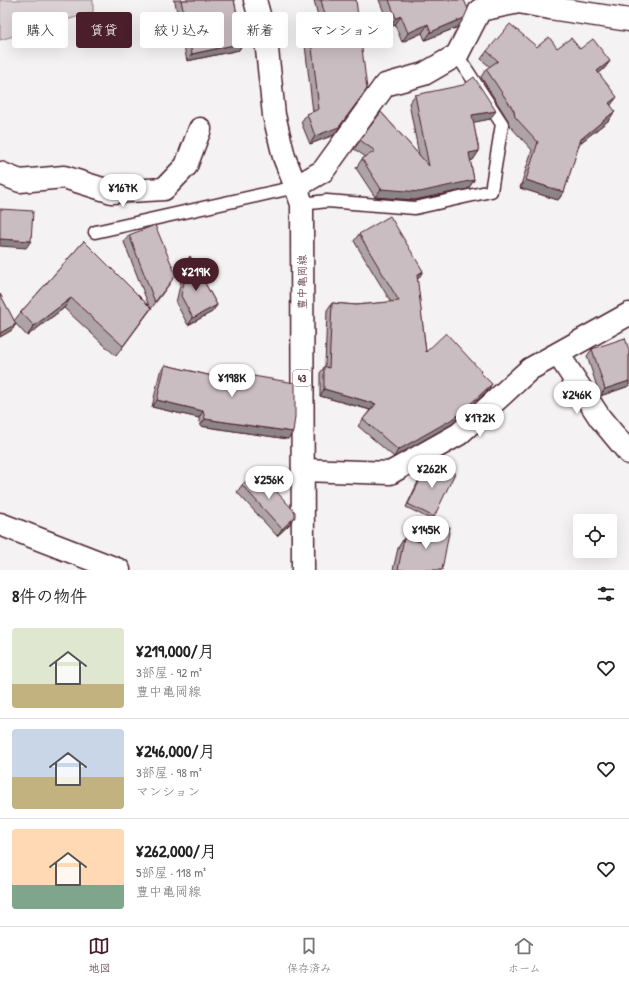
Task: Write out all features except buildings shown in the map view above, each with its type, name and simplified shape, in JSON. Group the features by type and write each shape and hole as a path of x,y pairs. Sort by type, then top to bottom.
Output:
{"street":[{"name":"豊中亀岡線","path":"254,0 266,40 274,116 284,157 299,195 303,570"},
{"path":"299,195 323,171 385,85 424,74 457,55 480,10 519,2 552,4 629,20"},
{"path":"0,173 20,181 64,177 112,192 164,189 186,166 200,129"},
{"path":"303,470 390,473 459,434 530,369 629,314"},
{"path":"558,354 600,418 629,453"},
{"path":"0,524 119,570"}],"lane":[{"path":"95,232 299,195 327,200 415,208 491,191 502,124 457,55"}],"shaded area":[{"path":"0,0 93,0 93,12 76,12 76,17 68,20 68,12 12,12 12,36 0,40"}]}
